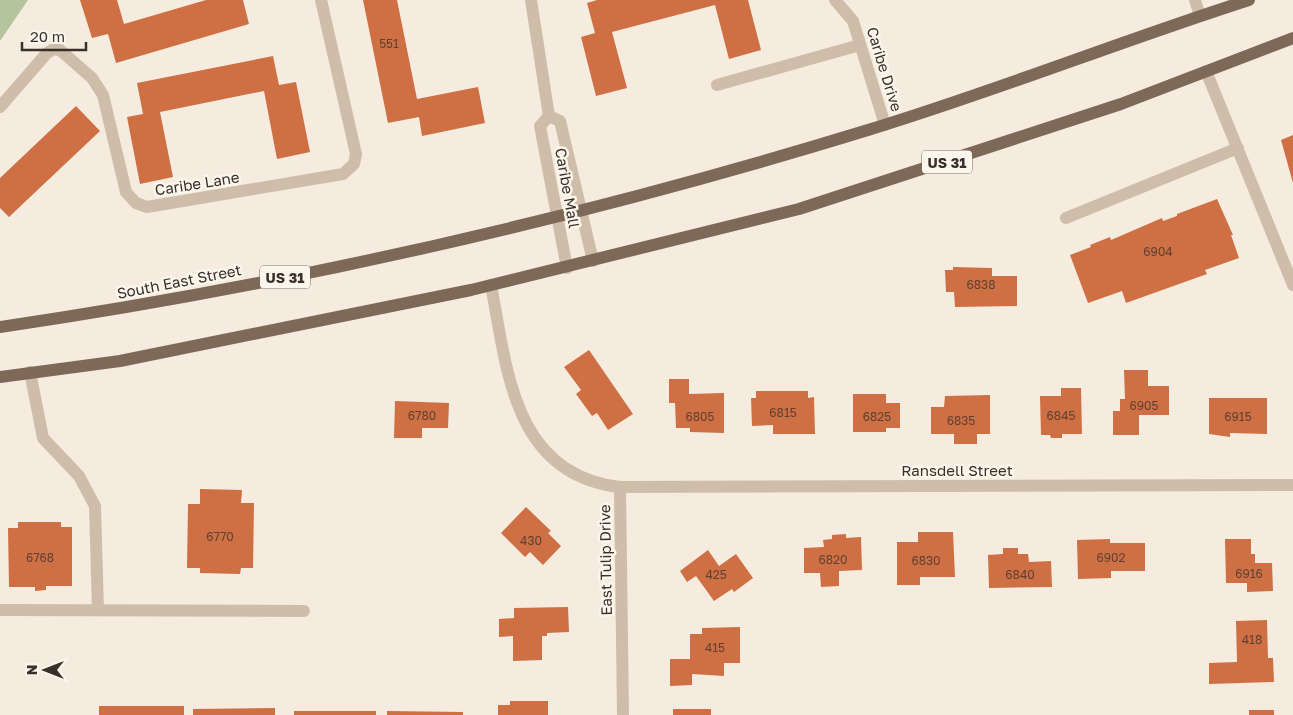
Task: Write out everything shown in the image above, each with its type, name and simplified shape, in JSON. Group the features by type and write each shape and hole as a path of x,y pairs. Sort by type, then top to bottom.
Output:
{"main road":[{"name":"US 31","path":"562,217 581,210 885,125 991,91 1249,0"},
{"name":"US 31","path":"0,376 120,360 491,286 799,209 1112,107 1293,38"},
{"name":"South East Street","path":"0,327 91,314 263,281 562,217"}],"street":[{"name":"Caribe Lane","path":"0,107 47,53 54,49 60,50 97,83 105,99 126,192 136,203 147,207 343,174 354,164 356,154 321,0"},
{"name":"Caribe Mall","path":"531,0 549,116"},
{"name":"Caribe Drive","path":"835,0 853,21 885,125"},
{"path":"1195,0 1200,16"},
{"path":"717,85 860,45"},
{"path":"1206,71 1293,285"},
{"name":"Caribe Mall","path":"549,116 560,121 593,261"},
{"name":"Caribe Mall","path":"549,116 540,126 562,217 567,268"},
{"path":"1066,218 1238,148"},
{"name":"East Tulip Drive","path":"491,286 512,391 526,422 550,455 574,473 591,481 620,487 623,715"},
{"path":"30,372 43,438 79,476 95,506 98,610"},
{"name":"Ransdell Street","path":"620,487 1293,485"},
{"path":"0,610 304,611"}],"green space":[{"path":"0,0 28,0 0,41"}],"building":[{"path":"80,0 117,0 124,24 206,0 243,0 249,24 116,63 108,34 92,38"},
{"path":"363,0 397,0 417,99 478,87 485,123 422,136 419,117 388,123"},
{"path":"597,0 748,0 761,50 729,59 715,5 612,32 627,88 596,96 581,37 595,33 587,3"},
{"path":"273,56 279,85 296,82 310,152 277,159 264,91 160,112 173,177 140,184 127,117 143,114 137,83"},
{"path":"76,106 100,131 9,217 0,208 0,178"},
{"path":"1293,135 1293,183 1281,140"},
{"path":"1217,199 1233,235 1231,235 1239,258 1205,270 1207,274 1126,303 1122,291 1088,303 1070,255 1110,237 1111,240 1162,218 1163,221"},
{"path":"953,267 992,268 992,276 1017,276 1017,306 955,307 954,292 946,292 945,270 953,270"},
{"path":"589,350 633,414 608,430 597,413 592,416 576,394 581,390 564,367"},
{"path":"1124,370 1148,370 1148,386 1169,386 1169,415 1139,415 1139,435 1113,435 1113,411 1120,411 1120,399 1125,399"},
{"path":"669,379 689,379 689,394 724,393 724,433 690,432 690,428 676,428 675,403 669,403"},
{"path":"1061,388 1081,388 1082,434 1062,434 1062,438 1051,438 1050,435 1041,435 1040,396 1061,396"},
{"path":"756,391 808,391 808,398 814,397 815,434 773,434 773,425 752,426 751,398 756,398"},
{"path":"853,394 886,394 886,403 900,403 900,428 886,428 886,432 853,432"},
{"path":"990,395 990,434 977,434 977,444 954,444 954,434 931,434 931,407 944,407 945,396"},
{"path":"1209,398 1267,398 1267,434 1230,433 1230,437 1209,434"},
{"path":"395,401 449,403 448,428 422,428 422,438 394,438"},
{"path":"200,489 242,490 241,503 254,503 253,568 241,568 240,574 200,573 200,568 187,568 188,504 200,504"},
{"path":"526,507 551,531 548,533 561,546 543,565 530,552 525,557 501,533"},
{"path":"18,522 61,522 61,527 72,527 72,586 46,586 46,590 35,591 35,587 9,587 8,528 18,528"},
{"path":"918,532 953,532 955,577 920,577 920,585 897,585 897,542 918,542"},
{"path":"846,534 846,538 861,537 862,570 839,571 839,586 821,587 820,573 804,573 804,548 824,547 823,540 832,539 832,535"},
{"path":"1110,539 1110,543 1145,543 1145,571 1111,571 1111,578 1078,579 1077,540"},
{"path":"1225,539 1251,539 1251,554 1255,554 1255,563 1272,563 1273,591 1247,592 1247,583 1226,583"},
{"path":"1003,548 1018,548 1018,554 1028,554 1029,562 1051,561 1052,587 989,588 988,555 1003,554"},
{"path":"708,550 719,566 736,554 753,578 734,592 732,589 714,601 696,576 687,582 680,571"},
{"path":"568,607 569,632 547,633 547,636 542,636 542,660 513,661 513,636 499,637 499,619 514,618 514,608"},
{"path":"1267,620 1268,658 1273,658 1274,682 1209,684 1209,663 1237,662 1236,621"},
{"path":"740,627 740,663 724,663 724,676 692,674 692,685 670,686 670,659 690,659 690,634 702,634 702,628"},
{"path":"510,701 548,701 548,715 498,715 498,705 510,705"},
{"path":"99,706 184,706 184,715 99,715"},
{"path":"275,708 275,715 193,715 193,709"},
{"path":"673,709 711,709 711,715 673,715"},
{"path":"1249,710 1274,710 1274,715 1249,715"},
{"path":"294,711 376,711 376,715 294,715"},
{"path":"387,711 463,712 463,715 387,715"}]}
